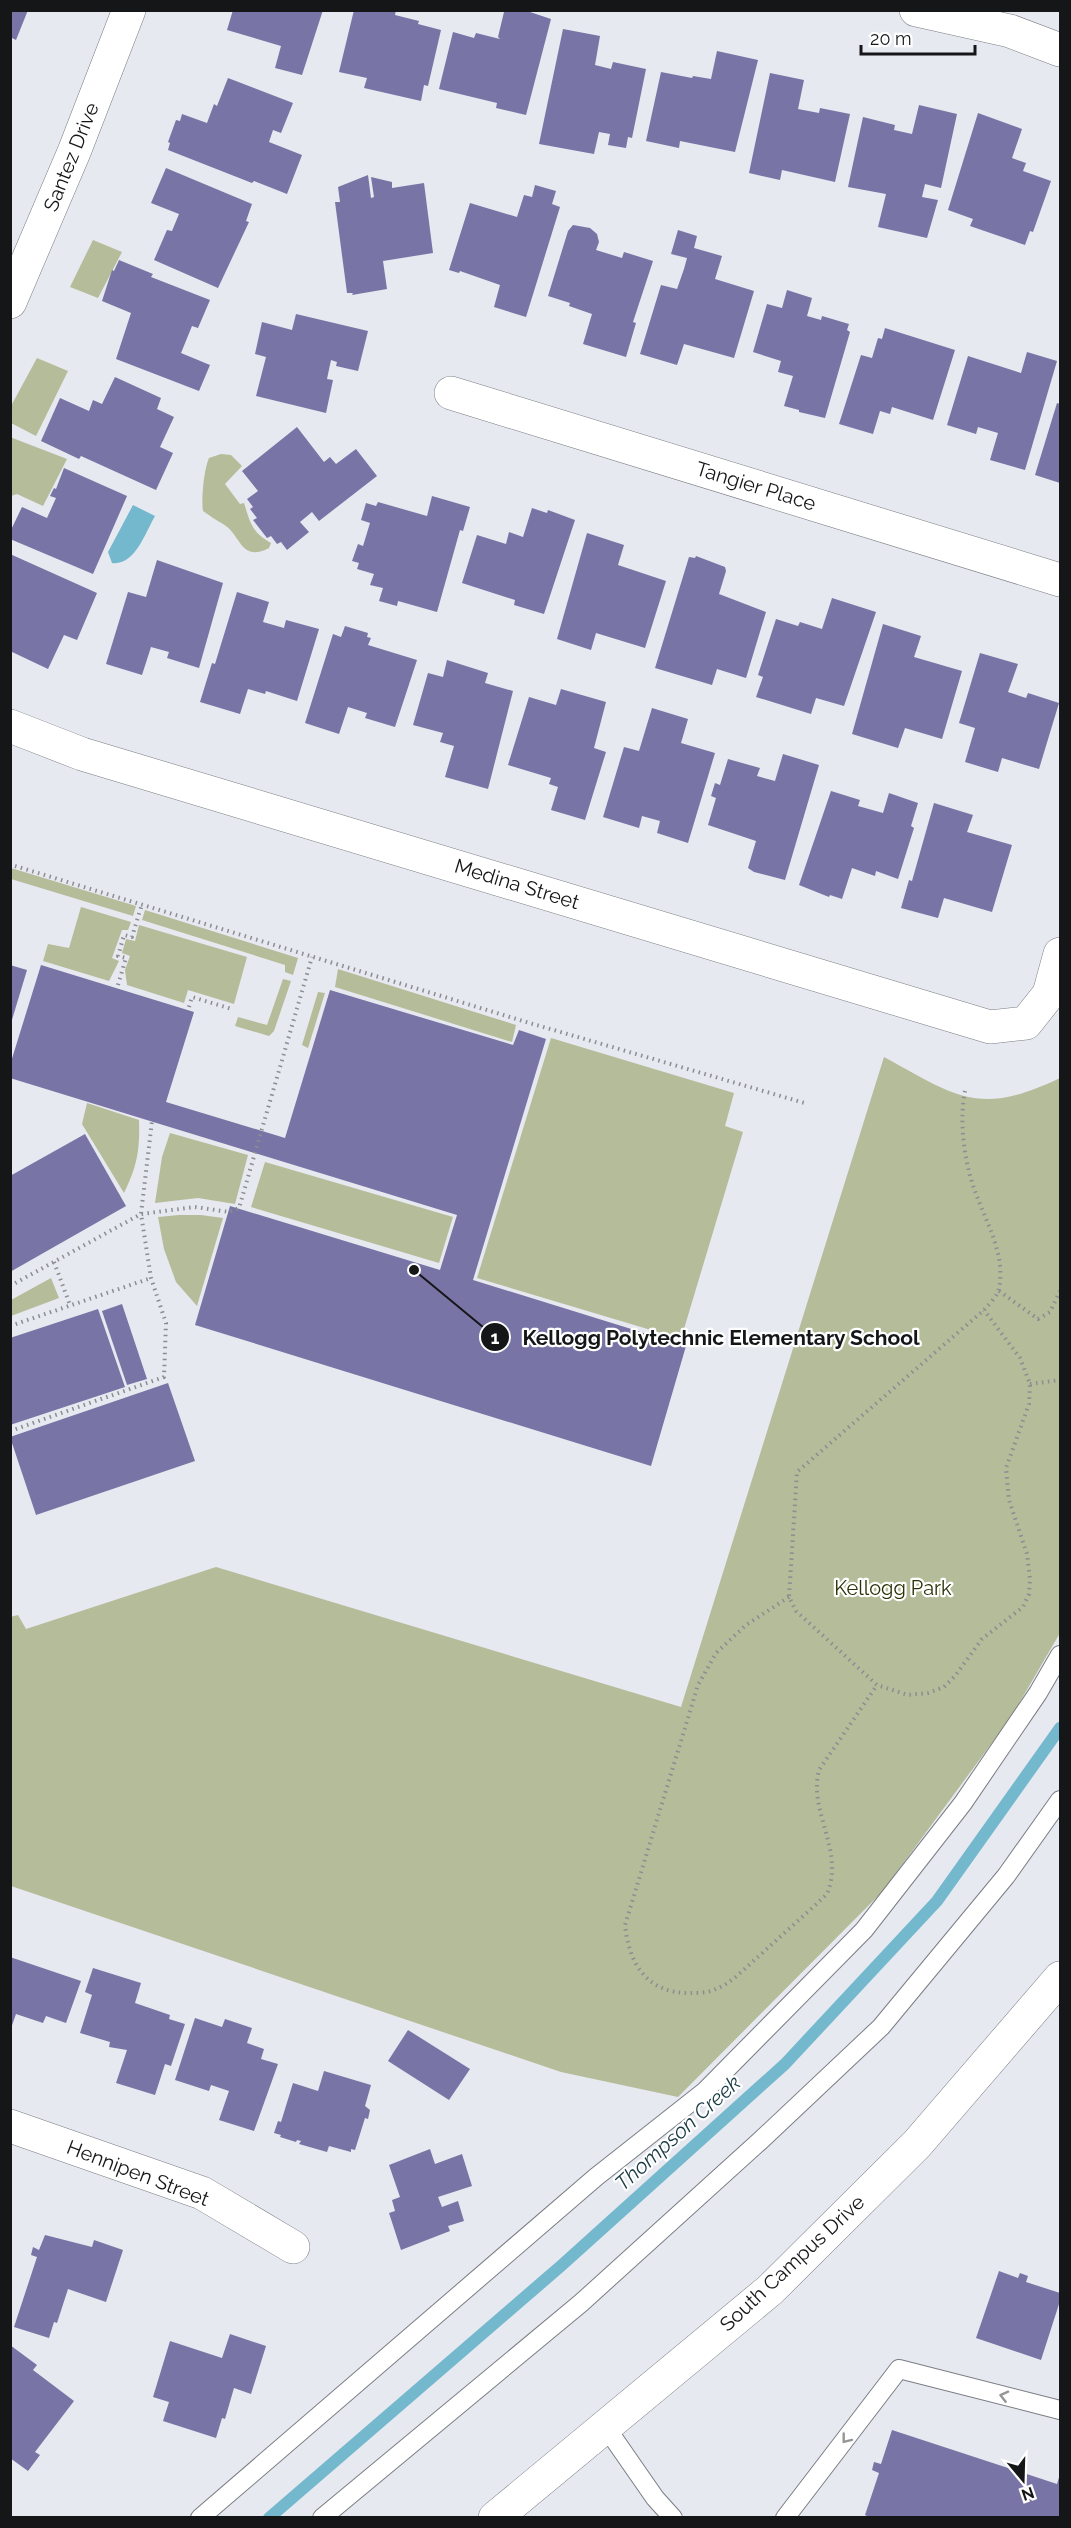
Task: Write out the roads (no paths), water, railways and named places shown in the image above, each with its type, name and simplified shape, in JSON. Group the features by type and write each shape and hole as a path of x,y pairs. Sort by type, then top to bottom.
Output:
{"street":[{"name":"Santez Drive","path":"10,302 74,152 129,10"},
{"path":"916,10 1010,31 1060,50"},
{"name":"Tangier Place","path":"451,393 1060,580"},
{"name":"Medina Street","path":"10,726 82,754 990,1027 1026,1023 1049,994 1060,954"},
{"name":"South Campus Drive","path":"495,2517 778,2282 917,2144 1060,1978"},
{"name":"Hennipen Street","path":"10,2126 202,2193 293,2247"}],"lane":[{"path":"200,2517 596,2177 705,2091 864,1930 963,1803 1038,1693 1060,1655"},
{"path":"321,2517 581,2303 760,2142 881,2027 1006,1876 1060,1800"},
{"path":"785,2517 899,2370 1060,2410"},
{"path":"606,2426 656,2499 673,2517"}],"water":[{"path":"133,505 155,516 133,554 120,563 112,563 108,552"}],"waterway":[{"name":"Thompson Creek","path":"269,2518 562,2265 785,2064 937,1901 1060,1728"}],"place":[{"name":"Kellogg Polytechnic Elementary School","path":"414,1270"}],"park label":[{"name":"Kellogg Park","path":"893,1588"}]}
